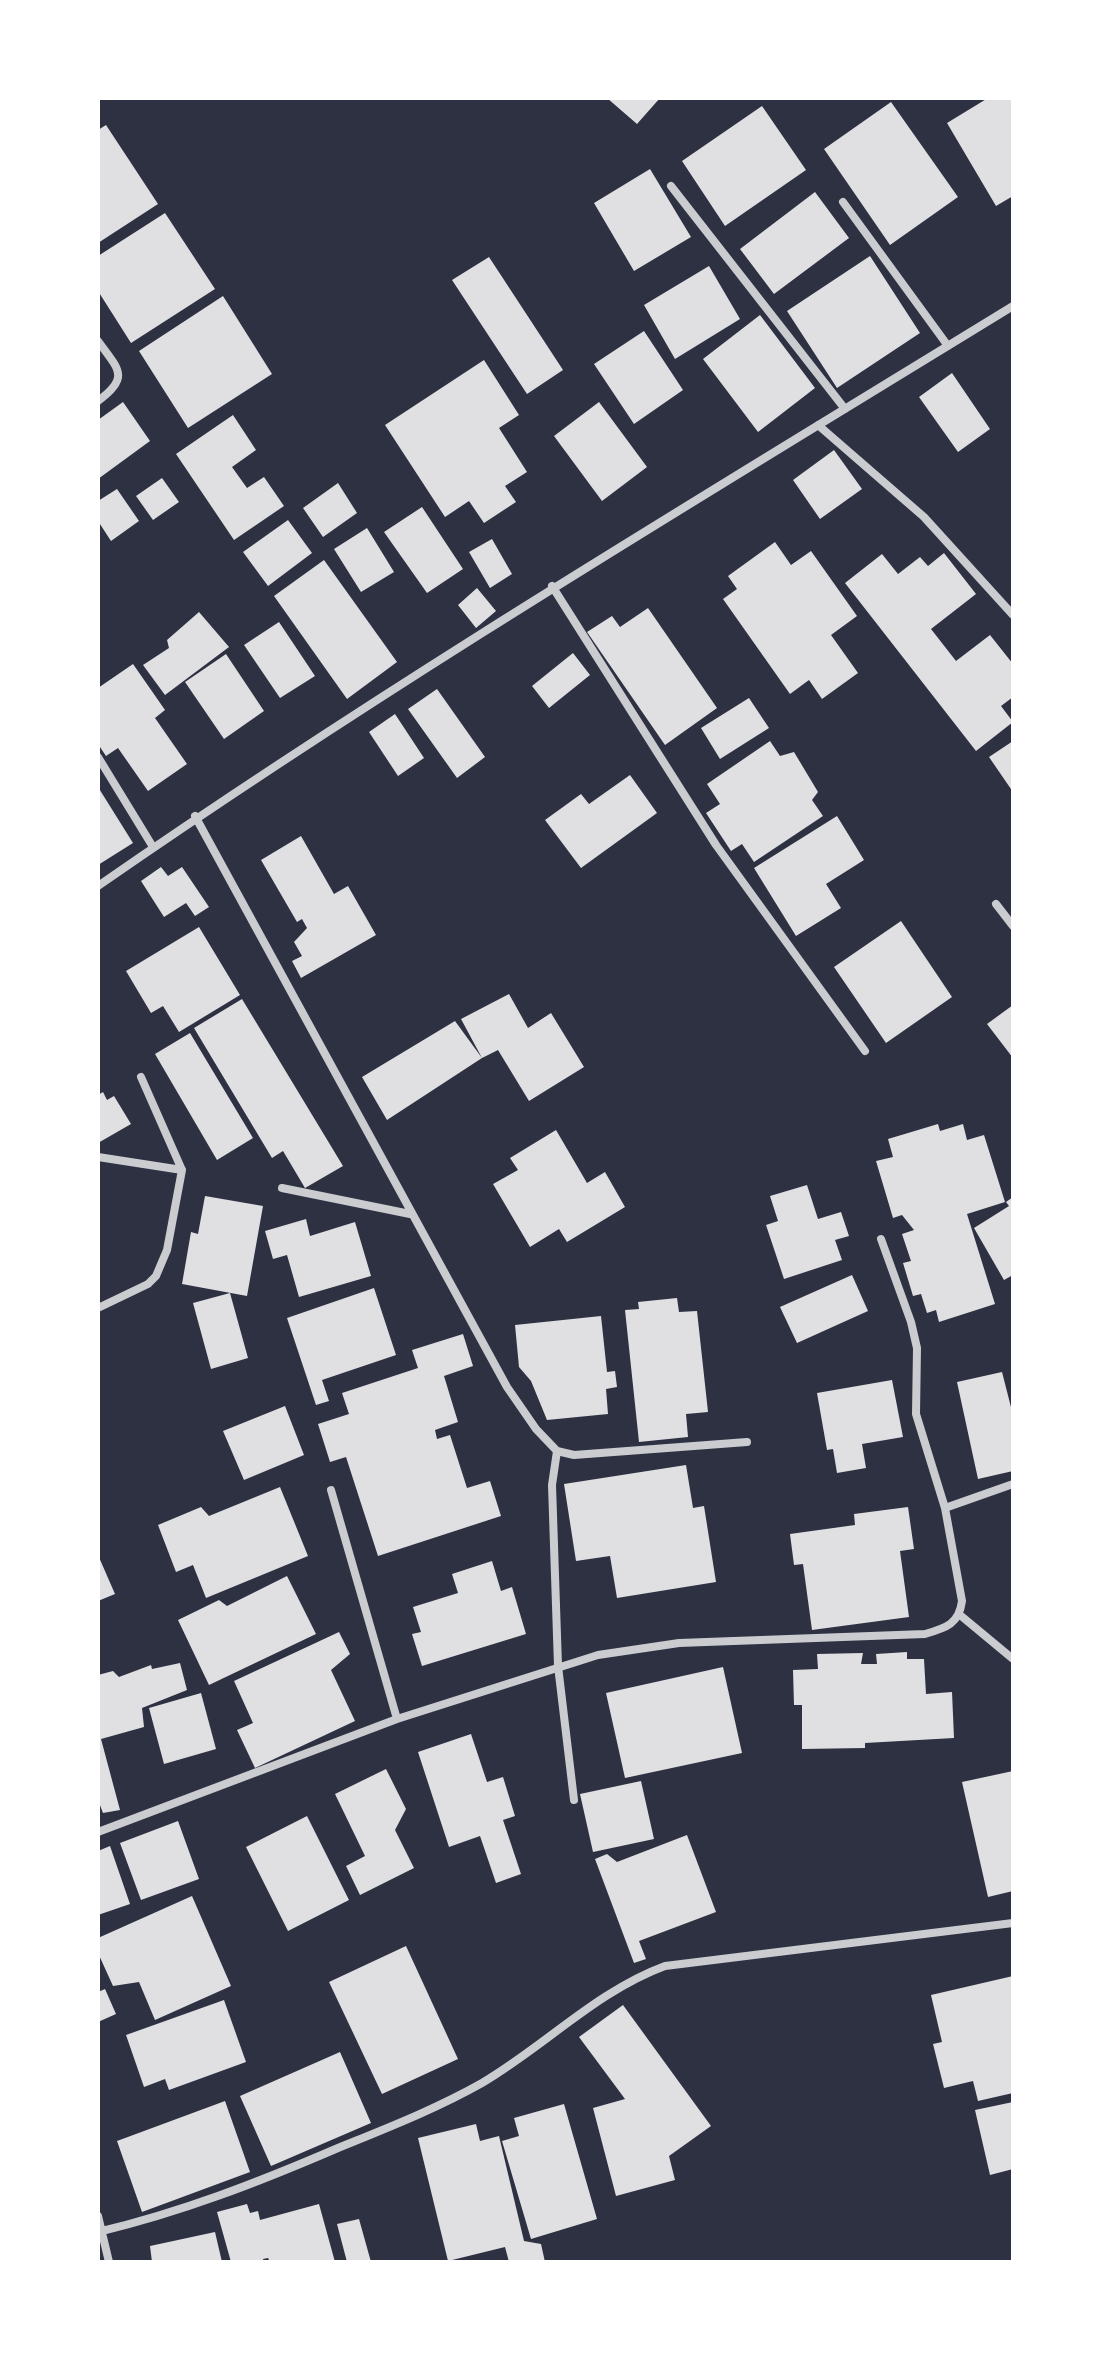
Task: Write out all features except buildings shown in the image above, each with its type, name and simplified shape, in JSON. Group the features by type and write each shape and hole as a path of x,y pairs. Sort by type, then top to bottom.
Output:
{"street":[{"path":"671,186 845,409"},
{"path":"843,202 948,346"},
{"path":"98,886 195,816 552,586 1013,306"},
{"path":"98,341 119,369 119,379 117,386 98,401"},
{"path":"818,425 924,517 1013,615"},
{"path":"552,586 716,845 865,1051"},
{"path":"98,757 153,847"},
{"path":"195,816 410,1214 507,1387 536,1429 557,1451 584,1455 747,1442"},
{"path":"996,904 1013,926"},
{"path":"98,1308 148,1284 156,1276 167,1250 182,1170 141,1077"},
{"path":"98,1157 182,1170"},
{"path":"282,1188 410,1214"},
{"path":"98,1832 397,1719 598,1655 679,1643 925,1634 954,1624 960,1615 962,1601 945,1508 916,1414 917,1348 911,1322 881,1239"},
{"path":"557,1451 552,1485 558,1666 574,1800"},
{"path":"945,1508 1013,1484"},
{"path":"331,1490 397,1719"},
{"path":"960,1615 1013,1659"},
{"path":"100,2232 237,2191 430,2110 528,2055 629,1979 665,1966 1013,1923"},
{"path":"98,2216 109,2262"}]}
